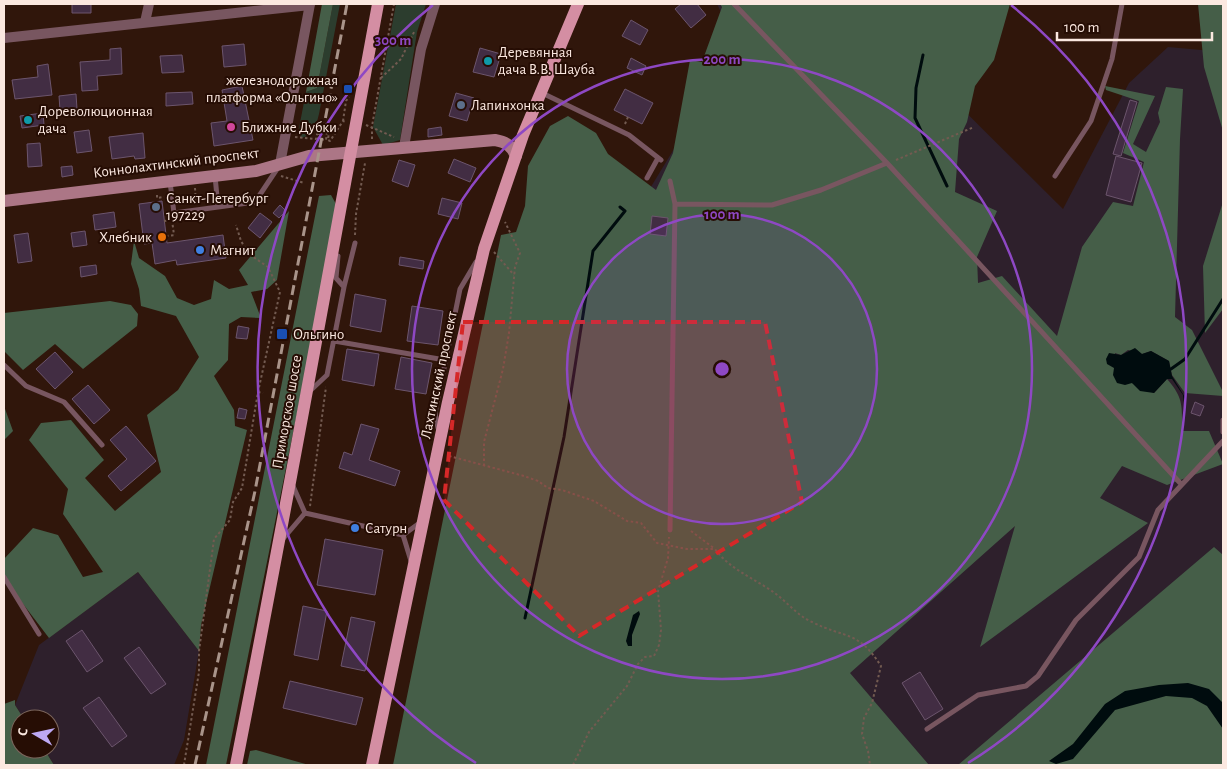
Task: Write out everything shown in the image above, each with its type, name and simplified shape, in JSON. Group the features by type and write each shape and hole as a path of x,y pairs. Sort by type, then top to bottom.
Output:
{"main road":[{"name":"Приморское шоссе","path":"236,765 280,543 304,396 342,208 350,152 378,4"},
{"name":"Лахтинский проспект","path":"372,765 441,441 489,250 516,156 578,4"},
{"name":"Коннолахтинский проспект","path":"4,201 215,180 256,171 278,169 309,156 404,145 495,140 505,142 512,148 516,156"}],"street":[{"path":"145,22 149,4"},
{"path":"4,38 310,4 278,169"},
{"path":"404,145 420,50 436,4"}],"lane":[{"path":"734,4 888,163 1181,484"},
{"path":"1055,176 1091,121 1112,60 1122,4"},
{"path":"541,93 629,135 660,159 647,178"},
{"path":"674,204 772,205 822,190 888,163"},
{"path":"170,185 174,213 255,202 278,169"},
{"path":"215,180 218,207"},
{"path":"670,181 674,204 670,530"},
{"path":"342,208 336,278 344,288"},
{"path":"304,396 327,375 355,243"},
{"path":"441,441 434,413 460,289 489,250"},
{"path":"334,341 445,360"},
{"path":"4,365 26,386 64,402 102,445"},
{"path":"1223,420 1223,432"},
{"path":"927,729 978,694 1026,686 1038,676 1076,620 1138,557 1158,510 1223,441"},
{"path":"291,482 307,514"},
{"path":"307,514 403,535 424,519"},
{"path":"280,543 307,514"},
{"path":"403,535 413,572"},
{"path":"4,577 39,634"}],"path":[{"path":"372,144 372,126 394,4"},
{"path":"380,78 401,59 418,25"},
{"path":"297,138 316,139 318,130 320,130 318,139 326,140 327,131 330,132 328,140 330,141 344,122 346,101 349,97"},
{"path":"362,125 372,126 404,145"},
{"path":"888,163 974,127"},
{"path":"355,243 356,214 363,168 368,156"},
{"path":"278,169 304,183"},
{"path":"197,210 194,186 215,180"},
{"path":"157,198 169,196 168,189 170,185"},
{"path":"166,236 175,235 171,213"},
{"path":"484,466 484,442 508,338 514,275 520,253 504,220"},
{"path":"184,765 200,672 199,651 214,539 230,520 233,502 242,488 258,392 280,292 268,267 249,254 241,241 236,224"},
{"path":"489,250 514,275"},
{"path":"277,301 281,302"},
{"path":"307,514 324,414 327,375"},
{"path":"258,392 264,393"},
{"path":"449,456 524,476 538,481 548,488 562,490 594,501 627,521 641,523 657,543 667,546 715,549"},
{"path":"573,765 589,732 627,686 638,664 645,657 654,656 659,645 662,620 658,592 668,558 667,546 670,530"},
{"path":"690,531 715,549 723,560 776,594 811,622 860,640 873,653 880,666 872,703 864,718 862,734 868,751 870,765"}],"highlighted area":[{"path":"463,322 765,322 802,502 579,636 444,500"}],"shaded area":[{"path":"717,4 857,4 1063,209 1129,83 1168,47 1223,52 1223,765 697,765 646,195 737,45"},
{"path":"1135,348 1142,354 1151,351 1169,361 1172,376 1186,399 1185,412 1183,395 1172,379 1167,379 1154,393 1140,391 1132,383 1125,385 1117,383 1113,375 1114,368 1107,364 1106,359 1109,353 1121,355"},
{"path":"138,572 199,651 184,740 174,765 54,765 50,759 60,759 60,709 18,709 15,705 39,645"},
{"path":"639,611 640,614 632,635 632,646 628,646 626,641 633,615"},
{"path":"1188,683 1209,689 1223,703 1223,729 1207,706 1192,698 1166,696 1115,710 1073,759 1056,764 1049,761 1073,744 1105,704 1125,691 1159,685"}],"green space":[{"path":"322,4 333,4 317,88 306,92"},
{"path":"333,4 340,4 319,114 314,133 302,138 298,133 306,92 317,88"},
{"path":"396,4 426,4 417,32 400,140 383,145 373,127"},
{"path":"720,4 1010,4 994,60 975,86 967,122 959,139 955,192 997,211 977,257 978,283 1002,276 1057,336 1082,247 1113,202 1133,206 1144,162 1123,153 1139,101 1106,90 1105,86 1155,96 1133,144 1146,152 1160,122 1158,113 1166,87 1183,89 1175,317 1192,330 1223,392 1223,396 1185,393 1172,375 1169,361 1151,351 1142,354 1128,350 1121,355 1115,353 1114,368 1132,383 1154,393 1167,379 1177,392 1181,403 1182,431 1209,431 1223,464 1167,485 1122,466 1100,498 1148,523 980,647 1015,526 850,673 929,765 393,765 501,235 516,232 525,206 528,166 550,126 568,116 596,133 608,154 656,190 673,153 690,60 702,62 722,7"},
{"path":"1198,4 1223,4 1223,131 1204,67"},
{"path":"331,195 336,204 309,354 226,765 206,765 319,196"},
{"path":"1223,202 1223,309 1205,333 1203,266"},
{"path":"289,211 277,280 267,289 251,292 261,318 241,317 229,324 228,360 214,376 234,410 235,426 247,430 201,625 199,651 138,572 49,638 4,579 4,559 33,528 58,535 83,577 103,572 63,514 68,489 29,440 41,423 71,420 104,460 85,478 115,511 161,472 147,415 178,390 199,357 176,316 141,306 139,289 131,264 134,241 139,258 165,276 177,298 194,305 211,299 214,280 229,289 248,285 239,270"},
{"path":"110,301 131,305 138,314 137,326 83,369 55,344 23,370 4,351 4,313"},
{"path":"4,406 13,431 4,440"},
{"path":"1214,547 1223,555 1223,765 958,765"},
{"path":"15,700 18,709 10,709 10,759 50,759 54,765 4,765 4,704"},
{"path":"256,750 309,765 247,765 250,751"}],"building":[{"path":"72,4 91,4 91,13 72,13"},
{"path":"681,4 697,4 706,15 691,28 675,9"},
{"path":"631,20 648,30 640,45 622,36"},
{"path":"244,44 246,65 224,67 222,46"},
{"path":"121,48 122,74 97,76 98,90 82,91 80,62 110,60 110,49"},
{"path":"480,48 501,54 494,77 473,72"},
{"path":"182,55 184,72 162,73 160,56"},
{"path":"631,58 646,66 642,75 627,68"},
{"path":"48,64 52,95 15,99 12,80 38,77 37,66"},
{"path":"242,86 253,140 214,146 211,123 227,121 222,90"},
{"path":"625,89 653,103 642,124 614,110"},
{"path":"192,92 193,104 166,106 166,93"},
{"path":"456,93 474,98 467,121 449,116"},
{"path":"76,94 77,109 60,110 59,96"},
{"path":"1130,100 1137,102 1121,156 1113,154"},
{"path":"43,113 44,125 22,128 20,116"},
{"path":"441,127 442,135 428,137 428,129"},
{"path":"89,130 92,151 77,153 74,132"},
{"path":"143,133 145,158 135,159 134,156 112,159 109,137"},
{"path":"40,143 42,166 28,167 27,144"},
{"path":"1116,156 1142,163 1131,202 1106,195"},
{"path":"454,159 476,168 470,182 448,173"},
{"path":"399,160 415,165 408,187 392,181"},
{"path":"72,166 73,175 62,177 61,167"},
{"path":"442,198 462,203 458,219 438,214"},
{"path":"162,201 167,243 223,235 226,258 177,265 176,260 155,264 152,243 144,244 139,204"},
{"path":"280,205 286,211 279,218 273,213"},
{"path":"114,212 116,227 95,230 93,215"},
{"path":"260,213 272,222 260,238 248,228"},
{"path":"652,216 668,218 666,236 650,234"},
{"path":"85,231 87,245 73,247 71,233"},
{"path":"28,233 32,261 18,263 14,235"},
{"path":"400,257 424,261 423,269 399,265"},
{"path":"96,265 97,274 81,277 80,267"},
{"path":"355,294 386,300 381,332 350,326"},
{"path":"412,306 443,311 438,345 407,341"},
{"path":"238,326 249,328 247,339 236,338"},
{"path":"347,349 379,354 374,386 342,380"},
{"path":"55,352 73,372 55,389 36,369"},
{"path":"401,357 432,363 426,394 395,389"},
{"path":"88,385 110,410 94,424 72,399"},
{"path":"1195,402 1204,406 1200,416 1191,413"},
{"path":"239,408 247,410 245,419 237,418"},
{"path":"361,424 379,429 369,460 400,471 395,486 339,468 344,452 352,455"},
{"path":"126,426 156,461 121,491 108,476 127,459 110,440"},
{"path":"325,539 383,550 375,595 317,585"},
{"path":"303,606 327,611 318,660 294,655"},
{"path":"351,617 375,622 365,671 341,666"},
{"path":"82,630 103,661 87,672 66,641"},
{"path":"139,647 166,684 151,694 124,658"},
{"path":"920,672 943,709 925,720 902,683"},
{"path":"290,681 363,698 356,725 283,708"},
{"path":"99,697 127,736 112,747 83,708"}],"waterway":[{"path":"923,55 916,88 915,118 947,186"},
{"path":"525,618 564,437 593,251 625,211 620,207"},
{"path":"1171,369 1185,359 1223,299"}],"railway":[{"path":"195,765 255,491 347,4"}],"place":[{"name":"Деревянная дача В.В. Шауба","path":"488,61"},
{"name":"железнодорожная платформа «Ольгино»","path":"348,89"},
{"name":"Лапинхонка","path":"461,105"},
{"name":"Дореволюционная дача","path":"28,120"},
{"name":"Ближние Дубки","path":"231,127"},
{"name":"Санкт-Петербург 197229","path":"156,207"},
{"name":"Хлебник","path":"162,237"},
{"name":"Магнит","path":"200,250"},
{"name":"Ольгино","path":"282,334"},
{"name":"Сатурн","path":"355,528"}]}
